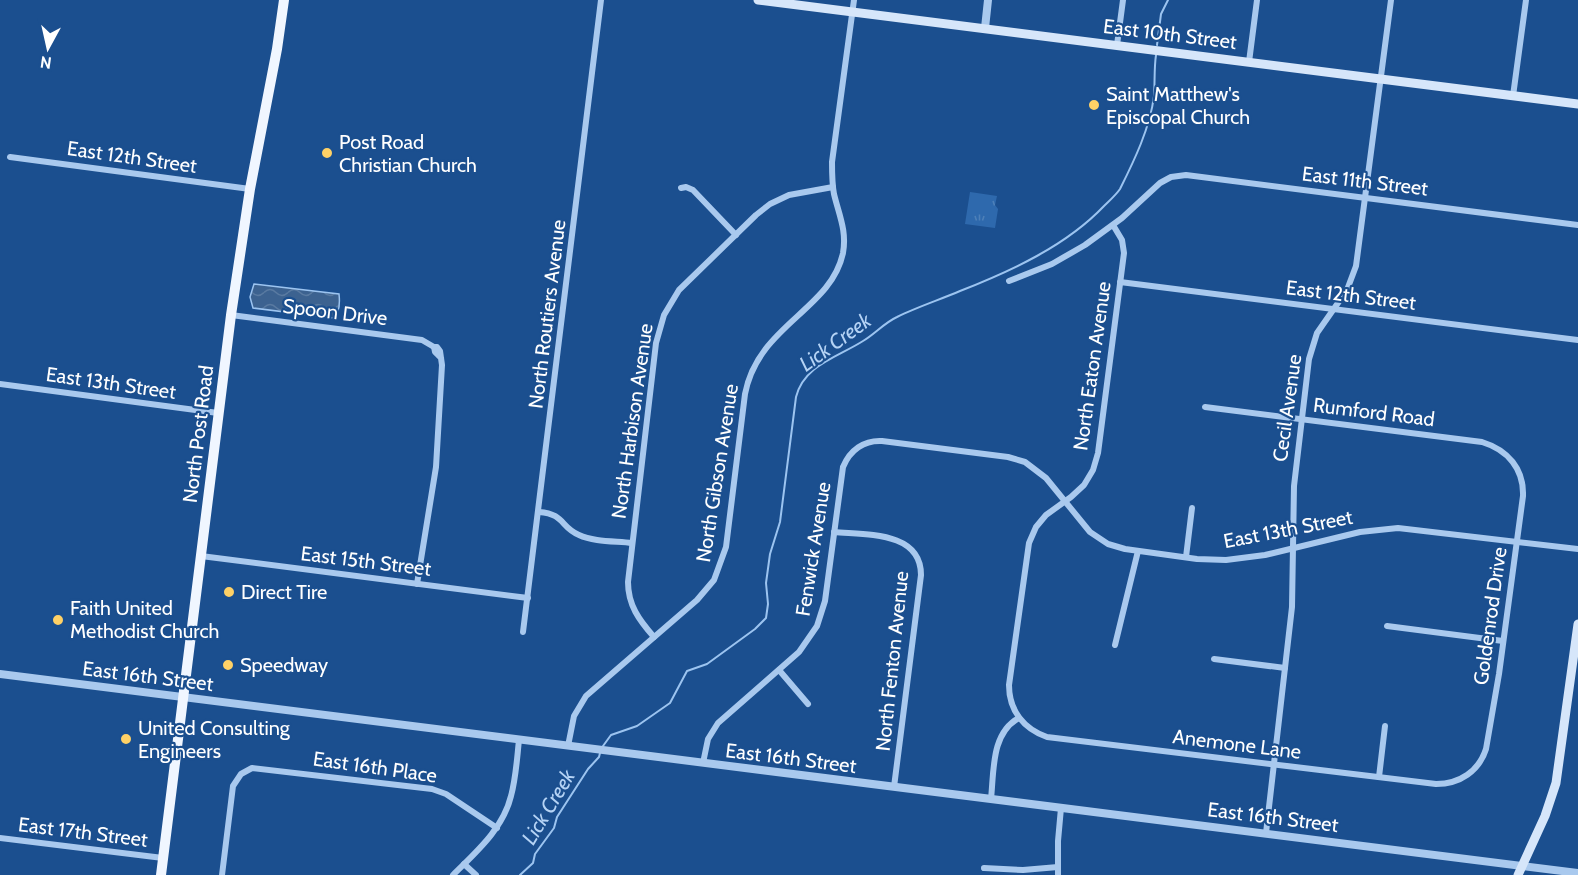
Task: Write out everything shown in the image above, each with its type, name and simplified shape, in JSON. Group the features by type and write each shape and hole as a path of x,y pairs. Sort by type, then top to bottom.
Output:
{"main road":[{"name":"North Post Road","path":"160,875 231,315 250,189 284,0"},
{"name":"East 10th Street","path":"758,0 1578,104"},
{"path":"1518,875 1545,816 1556,783 1578,624"}],"street":[{"name":"North Routiers Avenue","path":"524,633 601,0"},
{"name":"North Gibson Avenue","path":"568,746 572,722 586,696 700,598 711,585 719,570 726,547 745,394 752,371 770,341 828,284 841,259 844,227 833,187 832,162 854,0"},
{"path":"985,28 988,0"},
{"path":"1116,45 1123,0"},
{"path":"1249,62 1257,0"},
{"name":"Cecil Avenue","path":"1266,833 1293,607 1294,486 1312,347 1320,328 1347,290 1355,269 1391,0"},
{"path":"1513,96 1526,0"},
{"name":"East 12th Street","path":"9,157 250,189"},
{"name":"East 11th Street","path":"1009,281 1052,264 1085,245 1113,225 1166,180 1186,175 1578,225"},
{"name":"North Harbison Avenue","path":"654,637 638,618 630,599 628,582 656,343 661,323 679,290 762,210 775,201 803,191 833,187"},
{"path":"681,188 692,189 736,235"},
{"name":"North Eaton Avenue","path":"1019,718 1010,699 1009,685 1026,553 1032,535 1040,522 1084,485 1096,462 1124,246 1113,225"},
{"name":"East 12th Street","path":"1120,282 1578,340"},
{"name":"Spoon Drive","path":"231,315 422,340 439,349 441,357 436,466 417,584"},
{"name":"East 13th Street","path":"0,384 218,413"},
{"name":"Rumford Road","path":"1205,407 1479,441 1501,450"},
{"name":"East 13th Street","path":"861,445 882,441 1014,458 1042,473 1084,526 1096,537 1119,548 1138,551 1217,560 1241,559 1384,528 1404,528 1578,549"},
{"name":"Fenwick Avenue","path":"703,763 707,741 716,726 803,648 820,621 825,601 843,466 849,456 861,445"},
{"name":"Goldenrod Drive","path":"1457,781 1476,767 1484,755 1503,641 1523,496 1517,468 1501,450"},
{"path":"1186,557 1192,508"},
{"path":"539,512 555,514 570,530 581,536 632,543"},
{"name":"North Fenton Avenue","path":"834,532 901,541 913,550 920,564 921,575 894,787"},
{"path":"1115,645 1138,551"},
{"name":"East 15th Street","path":"201,556 528,598"},
{"path":"1387,626 1503,641"},
{"path":"1214,659 1285,668"},
{"path":"779,670 808,704"},
{"name":"East 16th Street","path":"0,674 1578,873"},
{"path":"991,799 999,740 1007,727 1019,718"},
{"name":"Anemone Lane","path":"1019,718 1034,732 1047,737 1436,784 1457,781"},
{"path":"1379,777 1385,726"},
{"path":"453,875 496,828 511,795 519,740"},
{"name":"East 16th Place","path":"222,875 233,788 241,774 252,768 432,789 446,794 496,828"},
{"path":"1058,875 1060,808"},
{"name":"East 17th Street","path":"0,838 163,858"},
{"path":"464,864 476,875"},
{"path":"984,868 1023,870 1058,867"}],"green space":[{"path":"970,192 997,196 995,205 998,209 995,228 965,224"}],"water":[{"path":"254,284 339,294 338,311 333,318 253,308 250,297"}],"waterway":[{"name":"Lick Creek","path":"1157,45 1161,14 1168,0"},
{"name":"Lick Creek","path":"603,746 611,735 637,726 670,703 687,671 707,664 755,629 766,618 768,604 766,583 770,554 780,522 796,397 806,377 814,369 863,341 892,319 1018,266 1055,245 1089,220 1120,189 1141,144 1152,108 1156,55"},
{"name":"Lick Creek","path":"520,875 533,863 535,854 554,828 557,817 600,753"}],"place":[{"name":"Saint Matthew's Episcopal Church","path":"1094,105"},
{"name":"Post Road Christian Church","path":"327,153"},
{"name":"Direct Tire","path":"229,592"},
{"name":"Faith United Methodist Church","path":"58,620"},
{"name":"Speedway","path":"228,665"},
{"name":"United Consulting Engineers","path":"126,739"}]}
